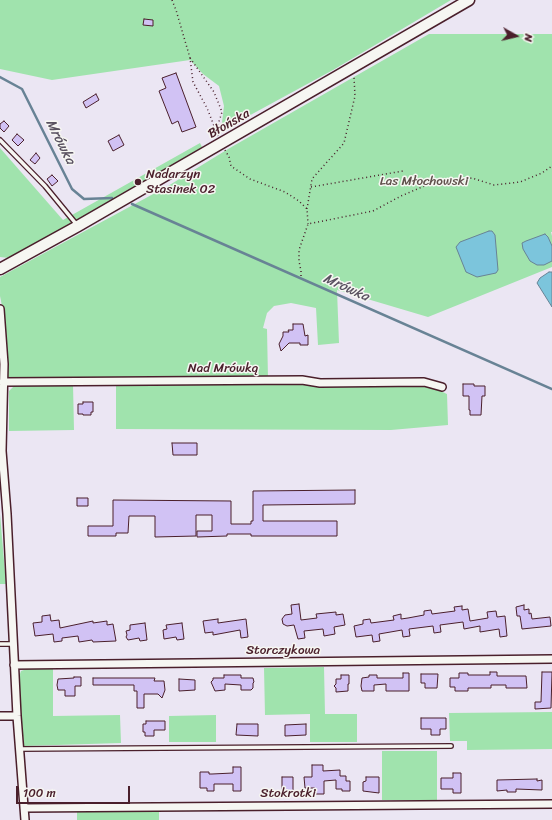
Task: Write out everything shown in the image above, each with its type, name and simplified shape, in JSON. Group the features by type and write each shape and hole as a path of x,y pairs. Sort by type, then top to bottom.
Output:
{"main road":[{"name":"Błońska","path":"0,269 78,226 469,0"}],"street":[{"path":"0,309 4,364 2,451 7,514 19,749 25,820"},
{"name":"Nad Mrówką","path":"3,382 302,380 320,383 424,382 442,387"},
{"name":"Storczykowa","path":"14,665 552,659"},
{"path":"0,716 17,716"},
{"name":"Stokrotki","path":"24,808 552,804"}],"lane":[{"path":"0,140 45,186 78,226"},
{"path":"0,644 13,644"},
{"path":"19,749 451,746"}],"path":[{"path":"172,0 190,58 193,82 207,108 220,143 229,157 231,166 250,179 285,192 299,201 306,209"},
{"path":"190,58 214,92 222,112 216,131"},
{"path":"301,276 302,271 299,261 299,250 308,224 306,209 312,179 344,143 355,96 354,67"},
{"path":"308,224 373,211 401,196 429,184 472,178 494,185 520,182 542,173 552,166"},
{"path":"311,186 403,172"}],"green space":[{"path":"0,0 451,0 333,70 221,131 224,106 219,86 203,74 190,60 52,80 0,69"},
{"name":"Las Młochowski","path":"429,34 552,34 552,267 428,317 337,290 339,343 318,345 316,308 291,303 274,306 267,313 263,328 267,329 268,379 6,379 0,277 168,186 228,149"},
{"path":"200,143 203,149 9,258 0,257 0,148 63,220"},
{"path":"268,382 341,387 425,384 447,394 448,425 391,430 116,429 116,383"},
{"path":"73,384 74,430 9,431 9,391 15,385"},
{"path":"0,514 6,584 0,584"},
{"path":"324,667 325,714 357,714 357,742 310,742 310,714 265,715 264,668"},
{"path":"27,669 53,669 53,716 120,715 121,743 24,746 18,680 21,671"},
{"path":"552,712 552,749 467,750 467,741 450,741 449,713"},
{"path":"216,715 216,742 169,742 169,716"},
{"path":"382,751 437,751 437,800 382,800"},
{"path":"159,811 159,820 77,820 77,812"}],"water":[{"path":"492,231 495,235 498,270 496,273 477,277 466,272 456,247 460,242"},
{"path":"545,234 552,246 552,261 544,265 537,265 530,261 523,249 522,243"},
{"path":"549,272 552,272 552,307 537,283 540,278"}],"building":[{"path":"144,19 153,20 153,26 143,25"},
{"path":"176,73 196,127 182,132 178,121 172,124 159,91 166,88 162,78"},
{"path":"96,94 99,100 86,108 83,102"},
{"path":"4,121 9,126 4,132 0,128 0,124"},
{"path":"17,134 24,140 18,146 12,140"},
{"path":"119,135 124,145 113,151 108,141"},
{"path":"36,153 40,158 35,164 30,160"},
{"path":"52,175 58,181 52,186 47,179"},
{"path":"293,324 303,324 305,336 308,335 308,345 289,343 281,351 279,344 283,336 283,332 293,330"},
{"path":"463,384 485,386 485,396 482,396 481,415 470,415 469,396 463,396"},
{"path":"83,402 93,402 93,412 91,412 91,415 78,414 78,404 83,404"},
{"path":"172,443 197,443 197,455 173,455"},
{"path":"355,490 355,504 263,505 263,521 337,521 337,536 251,536 251,534 227,534 227,536 197,537 197,531 212,531 212,515 196,515 196,536 155,537 155,516 129,516 128,533 116,533 116,536 88,536 88,526 113,526 113,500 231,501 231,524 251,524 251,521 253,521 253,491"},
{"path":"77,498 88,498 88,506 77,506"},
{"path":"299,604 301,620 317,618 316,614 336,612 336,615 343,614 345,625 334,627 335,634 324,636 323,629 304,631 305,638 298,639 294,625 287,626 283,624 282,619 285,615 292,614 291,605"},
{"path":"524,605 524,610 529,609 529,614 531,613 532,619 550,617 551,626 522,629 520,616 517,616 516,607"},
{"path":"462,606 462,610 468,609 470,621 488,618 487,612 496,611 497,617 505,616 507,636 500,637 499,629 480,632 480,626 464,629 463,622 440,625 441,632 434,633 433,626 409,629 410,636 403,637 402,630 379,634 380,641 373,642 372,635 356,637 354,626 363,624 363,620 370,619 371,623 394,620 393,616 401,614 401,619 424,615 424,611 431,610 432,614 455,611 454,607"},
{"path":"50,615 51,621 59,620 60,628 93,621 93,623 107,621 107,625 113,624 116,641 93,642 92,640 79,642 78,636 62,638 62,641 54,642 53,634 35,636 33,623 42,622 42,616"},
{"path":"218,619 218,623 246,619 248,637 241,638 240,630 213,635 213,632 205,633 203,621"},
{"path":"145,623 147,640 140,641 139,638 128,640 126,637 126,631 130,630 130,625"},
{"path":"182,623 184,639 177,640 176,637 164,639 163,630 167,629 166,625"},
{"path":"490,672 497,672 497,676 526,676 527,688 506,688 506,685 491,685 491,688 468,688 468,691 455,691 455,687 450,687 450,678 459,678 459,673 468,673 468,675 490,675"},
{"path":"542,672 552,672 551,708 535,709 535,702 541,702"},
{"path":"403,673 409,673 409,691 386,691 386,684 374,685 374,691 362,691 362,678 369,677 369,675 377,675 377,678 403,678"},
{"path":"421,674 438,674 437,688 425,688 425,683 421,683"},
{"path":"224,675 241,675 241,678 253,678 253,688 251,690 241,690 241,685 225,684 225,690 215,691 211,682 213,678 224,678"},
{"path":"341,675 349,675 348,691 336,692 336,688 334,686 336,684 336,679 341,679"},
{"path":"81,677 81,686 75,686 75,696 65,696 65,690 58,690 58,679"},
{"path":"93,678 155,678 154,681 164,681 165,690 162,698 158,694 144,694 144,708 137,708 137,691 134,691 134,685 93,685"},
{"path":"179,679 195,680 195,690 179,691"},
{"path":"421,718 446,718 446,729 440,729 440,735 431,735 431,729 421,729"},
{"path":"146,721 165,721 165,730 154,730 154,736 145,736 145,732 143,732 143,724 146,724"},
{"path":"237,724 258,724 258,736 236,735"},
{"path":"306,724 306,735 285,736 285,725"},
{"path":"312,765 323,765 323,771 340,770 340,776 346,776 346,781 350,781 350,791 336,789 336,780 324,781 324,794 315,794 315,788 305,788 304,777 312,777"},
{"path":"233,767 241,767 241,791 233,791 233,784 214,784 214,791 207,791 207,788 200,788 200,772 209,772 209,774 233,773"},
{"path":"453,773 461,773 461,793 453,793 453,789 441,789 441,778 453,778"},
{"path":"282,777 293,777 293,792 282,793"},
{"path":"366,777 379,777 379,793 363,791 363,782 366,781"},
{"path":"537,779 537,781 542,780 542,790 516,789 516,792 507,792 507,790 497,791 497,780"}],"waterway":[{"name":"Mrówka","path":"0,77 22,89 72,189 84,199 112,198"},
{"name":"Mrówka","path":"132,204 552,389"}],"place":[{"name":"Nadarzyn Stasinek 02","path":"138,182"}]}
